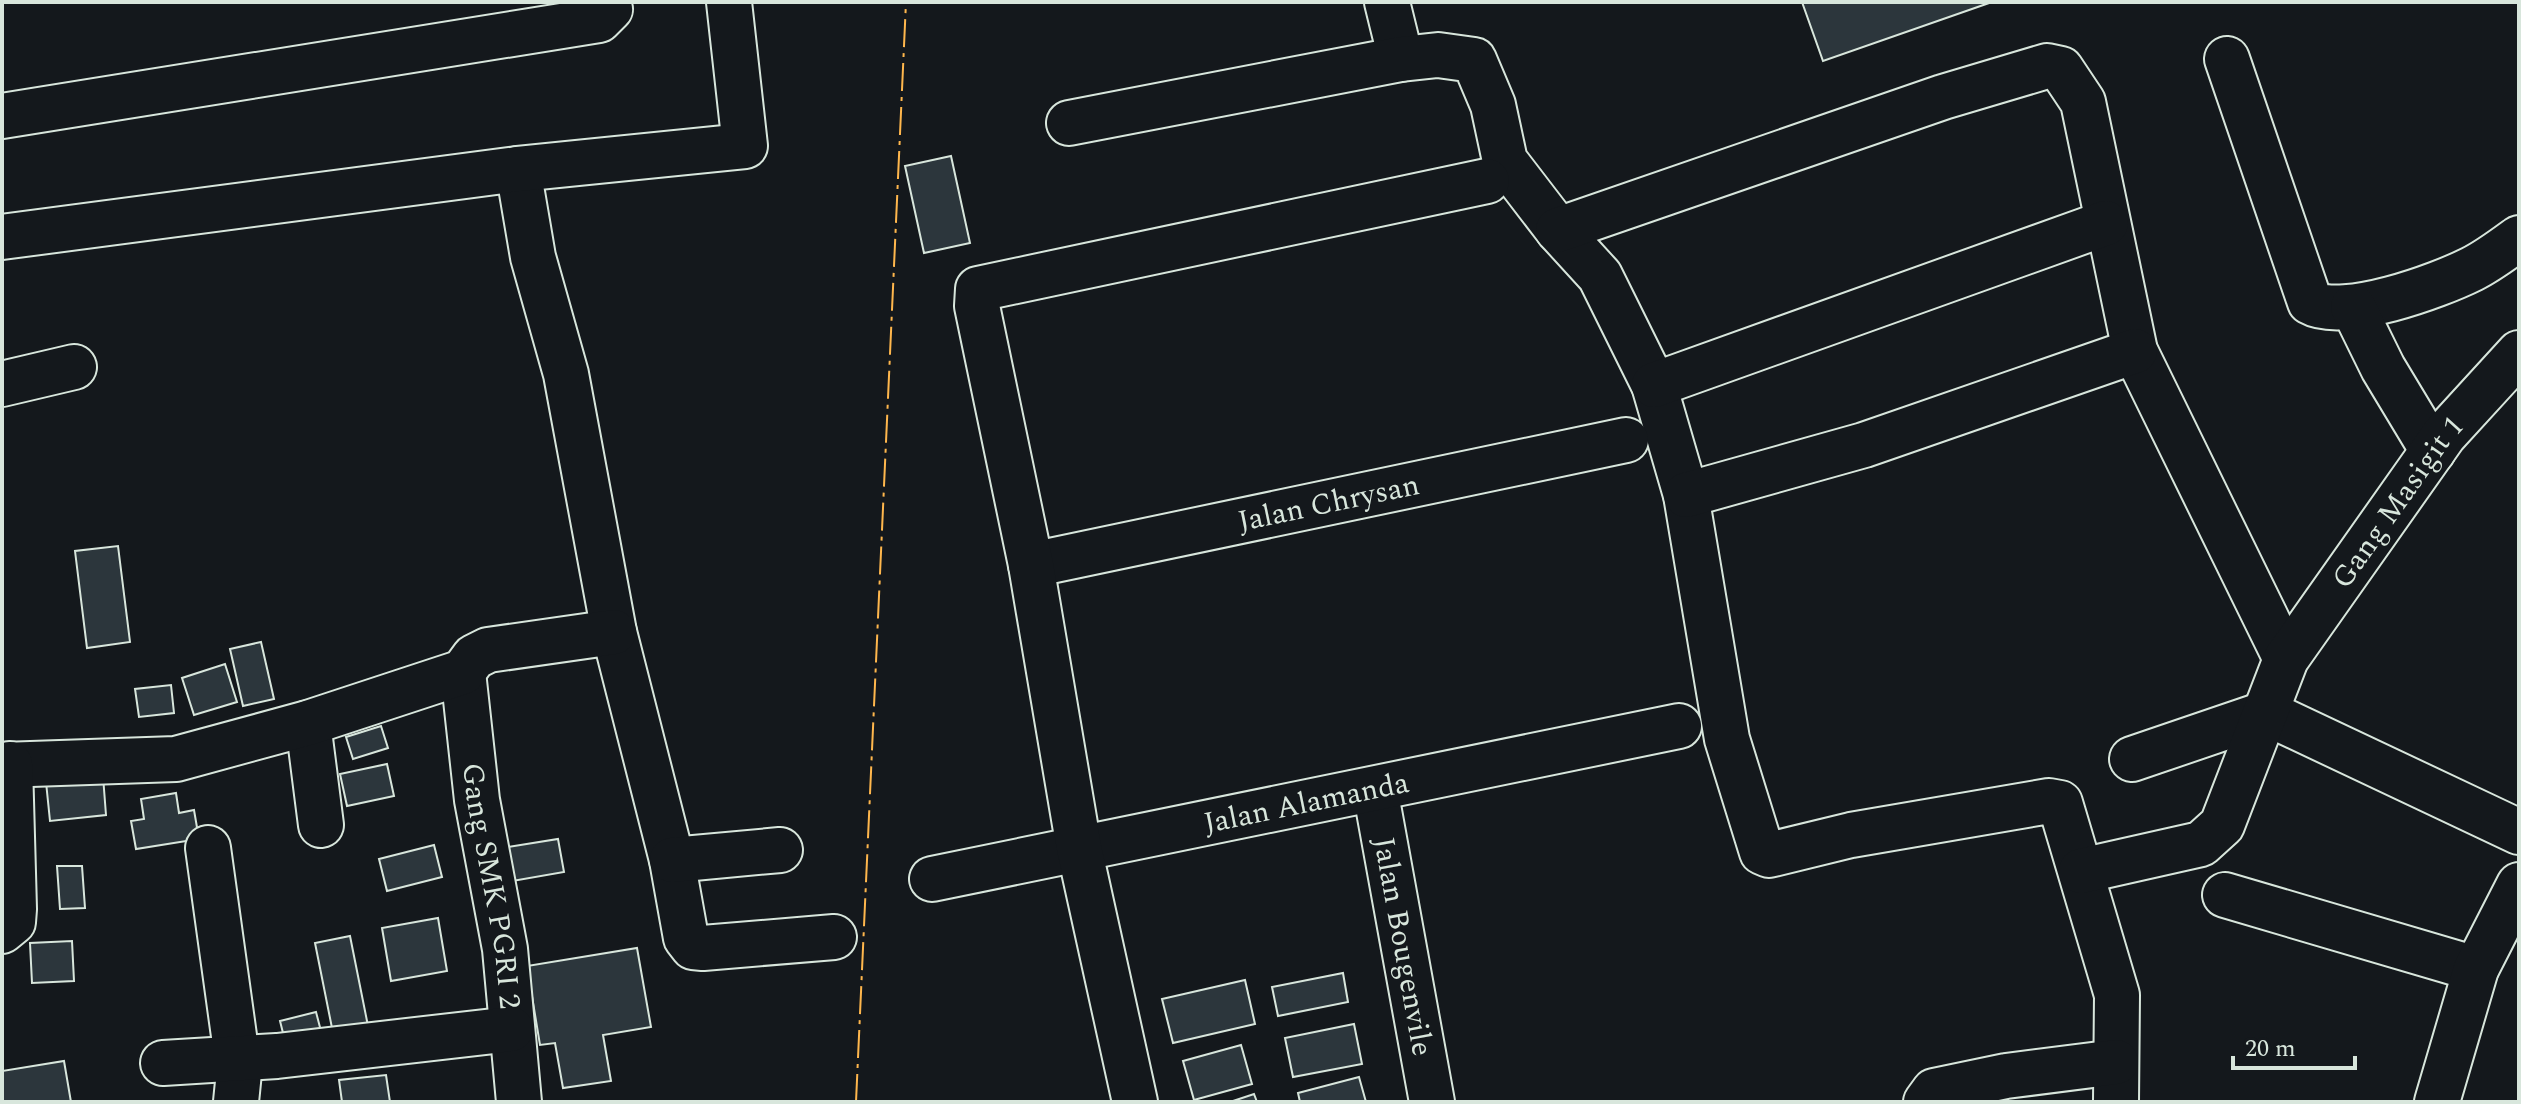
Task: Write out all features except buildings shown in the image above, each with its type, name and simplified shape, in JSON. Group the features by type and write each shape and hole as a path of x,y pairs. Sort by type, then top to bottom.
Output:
{"street":[{"path":"2,116 599,20 610,9 608,2"},
{"path":"2,237 518,169 745,146 729,2"},
{"path":"1387,2 1401,59"},
{"path":"1069,123 1401,59 1438,55 1474,60 1493,105 1505,161 1558,230 1600,276 1654,385 1686,495 1727,739 1762,852 1769,855 1851,835 2057,801 2062,805 2117,995 2116,1082 2006,1076 1934,1091 1926,1102"},
{"path":"2227,59 2304,292 2310,302 2321,308 2353,307 2439,284 2475,267 2519,238"},
{"path":"1558,230 1943,97 2047,66 2061,69 2083,102 2135,351 2286,659"},
{"path":"518,169 533,257 566,374 614,632 672,860 686,938 693,947 834,937"},
{"path":"1135,1102 1079,848 1031,565 977,306 978,289 1487,181"},
{"path":"1654,385 2106,223"},
{"path":"2353,307 2383,368 2433,451"},
{"path":"1686,495 1864,445 2135,351"},
{"name":"Gang Masigit 1","path":"2081,871 2206,842 2222,825 2286,659 2433,451 2519,353"},
{"path":"2,384 74,367"},
{"name":"Jalan Chrysan","path":"1031,565 1626,440"},
{"path":"2,931 13,922 14,909 6,764 176,759 308,723 463,672 474,657 488,650 614,632"},
{"name":"Gang SMK PGRI 2","path":"463,672 477,800 505,949 519,1102"},
{"path":"2132,759 2267,713 2519,832"},
{"path":"308,723 321,825"},
{"name":"Jalan Alamanda","path":"932,879 1679,726"},
{"name":"Jalan Bougenvile","path":"1375,789 1432,1102"},
{"path":"208,848 237,1056 236,1102"},
{"path":"672,860 780,850"},
{"path":"2437,1102 2476,969 2519,885"},
{"path":"2225,895 2476,969"},
{"path":"163,1063 237,1056 277,1056 511,1029"}],"power":[{"path":"856,1102 906,2"}]}
